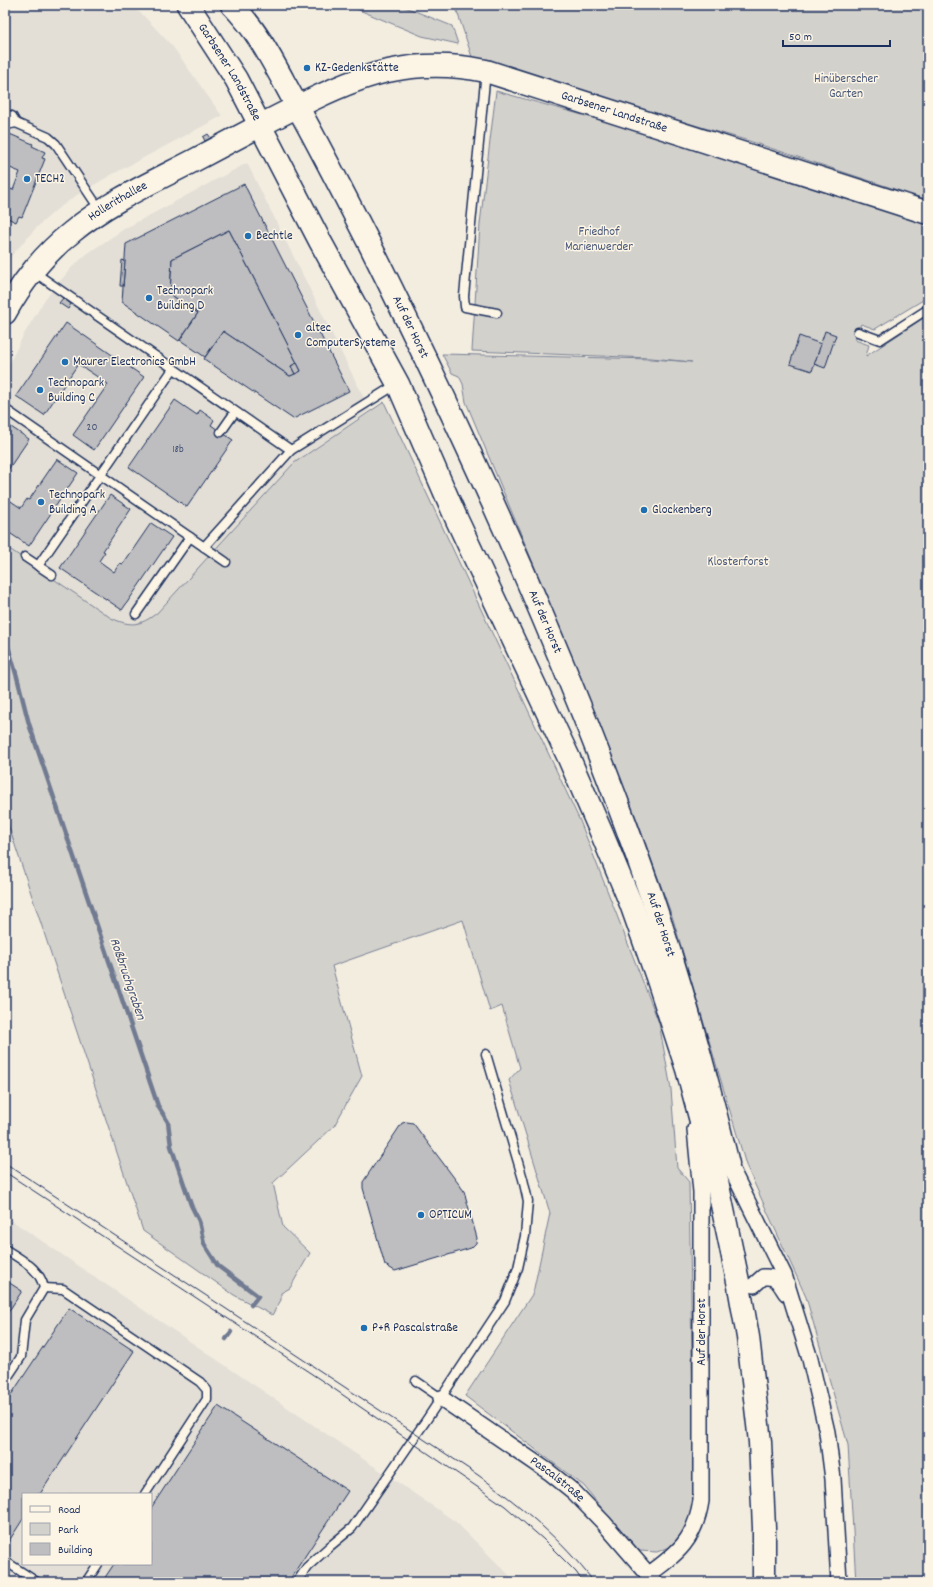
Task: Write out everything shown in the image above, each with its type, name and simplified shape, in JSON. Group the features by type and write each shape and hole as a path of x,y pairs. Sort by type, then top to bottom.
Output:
{"street":[{"name":"Garbsener Landstraße","path":"188,5 236,79 260,126 330,91 363,78 392,70 421,66 450,66 486,70 928,213"},
{"path":"232,5 256,32 298,106"},
{"name":"Auf der Horst","path":"298,106 358,221 436,378 495,505 595,742 651,896 675,969 703,1066 728,1162 754,1286 766,1360 774,1438 778,1529 778,1582"},
{"name":"Hollerithallee","path":"7,305 33,271 61,242 100,211 260,126"},
{"name":"Auf der Horst","path":"260,126 320,241 398,384 457,520 564,748 602,834 631,904 654,970 687,1069 717,1181 739,1286 748,1337 760,1442 764,1528 764,1582"},
{"name":"Auf der Horst","path":"651,1578 683,1546 694,1529 699,1516 701,1501 701,1192 696,1137 687,1069"},
{"name":"Auf der Horst","path":"728,1162 784,1275 810,1359 827,1432 833,1479 839,1582"},
{"name":"Auf der Horst","path":"754,1286 763,1277 771,1276 776,1279 792,1304"},
{"name":"Pascalstraße","path":"441,1398 549,1472 574,1492 603,1522 651,1578"}],"lane":[{"path":"486,70 464,308 497,313"},
{"path":"5,114 12,116 16,123"},
{"path":"5,124 16,123 48,137 56,144 100,211"},
{"path":"33,271 291,450"},
{"path":"858,332 880,340 928,309"},
{"path":"38,566 173,369"},
{"path":"204,547 291,450 398,384"},
{"path":"5,409 226,562"},
{"path":"221,432 235,412"},
{"path":"136,614 190,537"},
{"path":"25,557 52,575"},
{"path":"297,1582 307,1567 352,1528 505,1301 518,1268 525,1236 528,1201 486,1054"},
{"path":"5,1249 32,1266 43,1279 44,1288 25,1320 21,1357 5,1381"},
{"path":"44,1288 63,1289 200,1382 207,1390 207,1399 146,1493"},
{"path":"416,1381 441,1398"},
{"path":"5,1561 37,1582"},
{"path":"86,1582 97,1565"}],"shaded area":[{"path":"5,5 128,5 142,14 173,47 222,116 111,175 77,195 56,210 37,227 5,263"},
{"path":"247,163 370,410 294,463 157,613 148,620 137,624 124,624 94,607 5,546 5,372 23,336 45,299 72,267 88,253 124,229"},
{"path":"5,1216 456,1522 516,1582 5,1582"}],"green space":[{"path":"347,5 400,5 452,26 458,44 422,36"},
{"name":"Hinüberscher Garten","path":"455,5 928,5 928,200 749,141 473,60"},
{"name":"Klosterforst","path":"496,91 737,158 928,223 928,297 875,329 861,324 855,340 869,345 866,356 928,315 928,1582 856,1582 848,1445 806,1297 746,1165 673,919 637,820 573,659 466,402 463,384 459,376 452,373 442,354 652,359 692,362 651,358 472,351 480,224"},
{"path":"384,402 580,821 659,1023 671,1089 677,1168 689,1182 694,1482 692,1517 670,1547 657,1552 640,1551 613,1522 584,1486 465,1396 533,1293 550,1213 509,1080 520,1068 502,1006 490,1011 463,920 332,966 362,1076 334,1126 273,1183 283,1227 310,1253 290,1288 281,1293 281,1300 272,1315 234,1295 143,1231 5,815 5,546 111,618 124,623 140,623 157,613 294,463"}],"building":[{"name":"TECH2","path":"5,132 33,144 32,146 45,152 42,158 45,159 22,217 19,216 16,222 5,217 5,187 13,190 20,172 5,166"},
{"path":"208,134 211,138 205,141 203,137"},
{"name":"Technopark Building D","path":"244,184 349,391 293,419 204,359 223,331 290,376 301,371 229,230 172,259 170,294 198,313 179,341 122,302 126,244"},
{"path":"229,230 297,363 291,366 295,374 290,376 223,331 205,357 180,340 198,313 170,294 172,259"},
{"path":"122,260 125,261 123,286 120,286"},
{"path":"63,298 71,304 68,309 59,303"},
{"name":"Technopark Building C","path":"66,323 144,377 94,450 73,435 108,384 78,364 44,415 16,396"},
{"path":"825,331 836,335 825,368 814,364"},
{"path":"799,336 821,344 812,371 790,364"},
{"path":"297,363 301,371 295,374 291,366"},
{"path":"175,400 197,415 200,410 214,420 211,425 233,440 187,507 129,467"},
{"path":"8,425 29,439 5,474 5,429"},
{"name":"Technopark Building A","path":"57,459 78,473 29,546 5,530 5,497 21,508 27,499 29,500"},
{"path":"110,495 131,509 103,551 105,552 99,561 114,572 120,563 123,564 151,523 172,537 122,610 60,568"},
{"name":"OPTICUM","path":"402,1123 413,1123 464,1191 477,1238 476,1243 471,1248 395,1271 385,1265 363,1188 363,1182"},
{"path":"5,1280 22,1291 5,1317"},
{"path":"69,1308 134,1351 41,1493 22,1493 22,1521 7,1544 5,1543 5,1404"},
{"path":"218,1406 348,1491 288,1582 102,1582 113,1565 152,1565 152,1506"}],"waterway":[{"name":"Roßbruchgraben","path":"5,636 29,724 158,1106 168,1122 171,1146 191,1205 199,1221 204,1244 218,1266 258,1296 251,1305"},
{"name":"Roßbruchgraben","path":"226,1339 231,1332"}],"tram line":[{"path":"5,1163 478,1475 540,1524 568,1551 594,1582"},
{"path":"5,1172 321,1380 505,1506 543,1539 576,1572 583,1582"}],"place":[{"name":"KZ-Gedenkstätte","path":"307,68"},
{"name":"TECH2","path":"27,179"},
{"name":"Bechtle","path":"248,236"},
{"name":"Technopark Building D","path":"149,298"},
{"name":"altec ComputerSysteme","path":"298,335"},
{"name":"Maurer Electronics GmbH","path":"65,362"},
{"name":"Technopark Building C","path":"40,390"},
{"name":"Technopark Building A","path":"41,502"},
{"name":"Glockenberg","path":"644,510"},
{"name":"OPTICUM","path":"421,1215"},
{"name":"P+R Pascalstraße","path":"364,1328"}],"park label":[{"name":"Friedhof Marienwerder","path":"599,240"}]}
